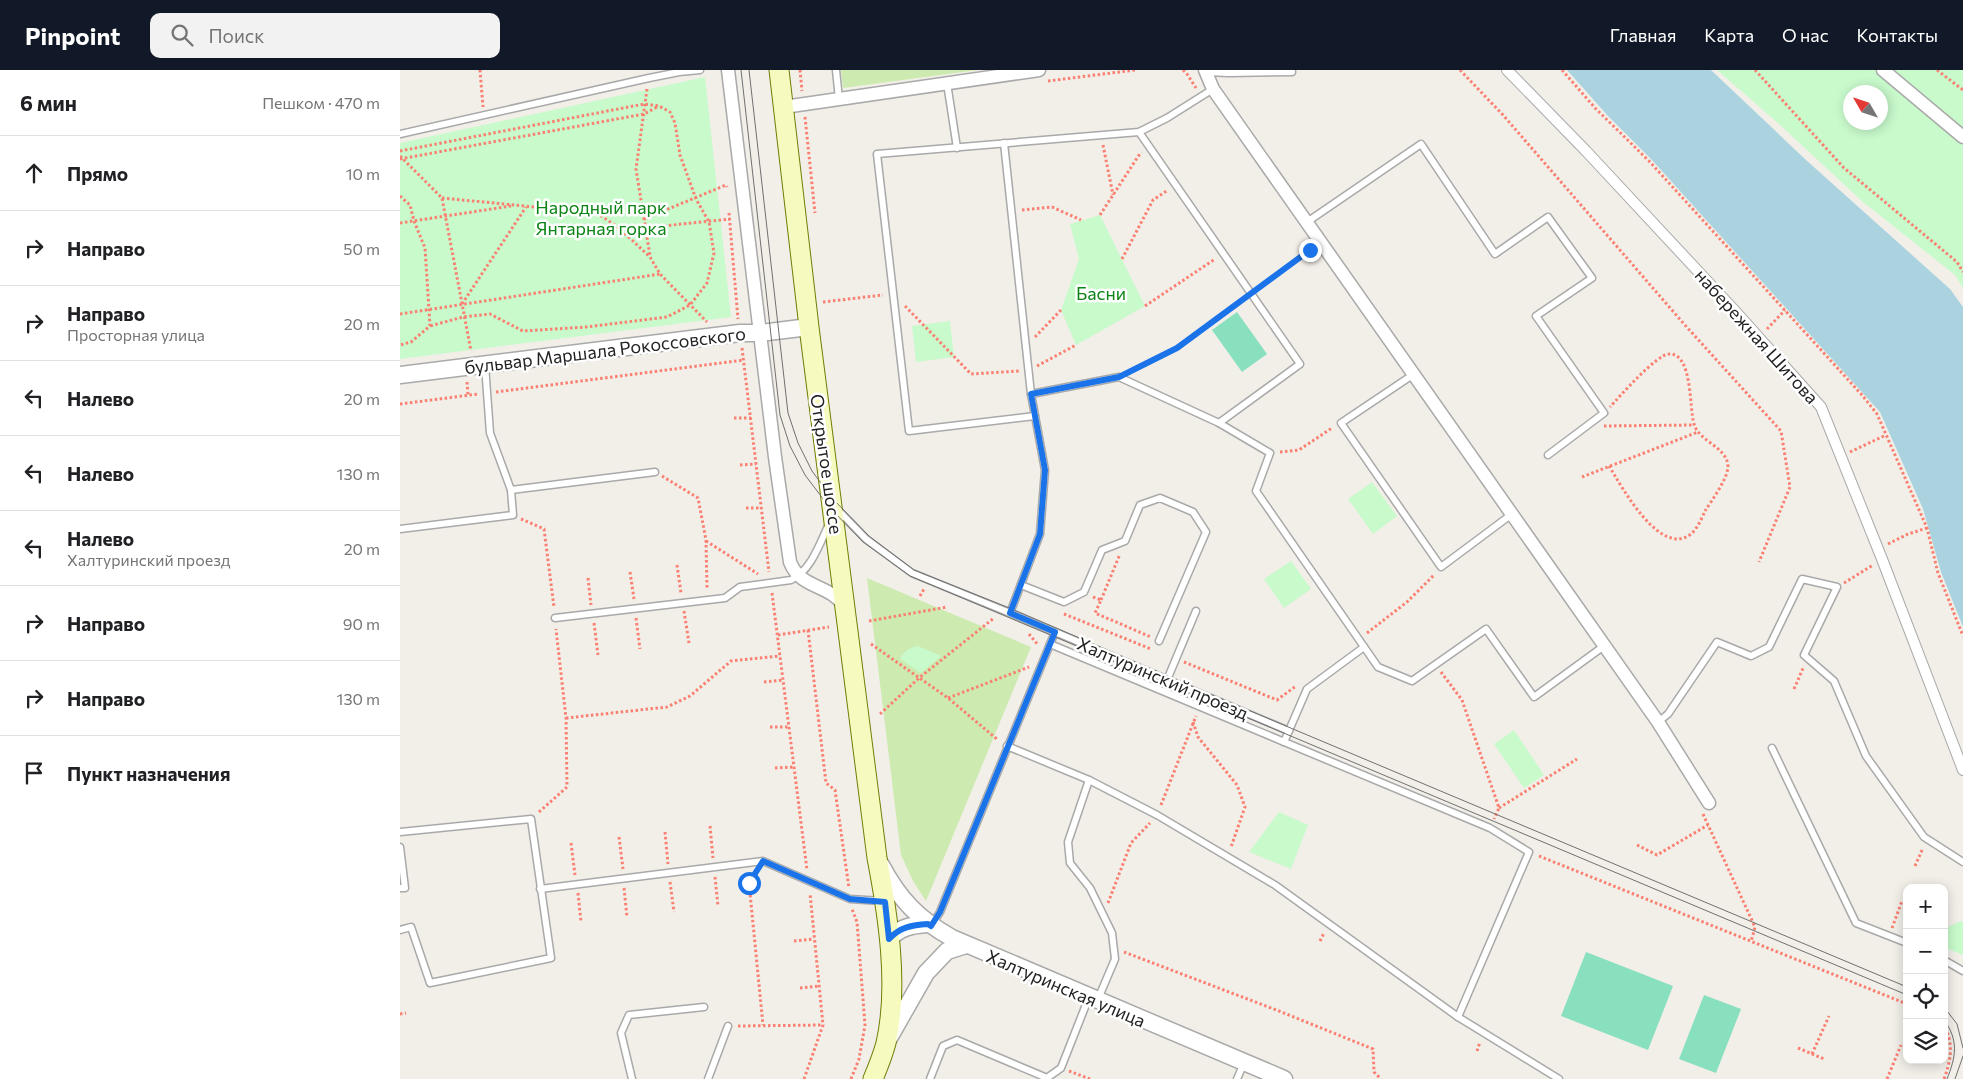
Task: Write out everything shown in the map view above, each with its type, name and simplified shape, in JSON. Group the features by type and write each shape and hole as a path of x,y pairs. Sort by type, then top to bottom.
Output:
{"main road":[{"name":"Открытое шоссе","path":"779,70 809,326 889,939 890,1007 886,1042 873,1079"}],"street":[{"path":"728,70 775,458 790,562 798,577 831,593 840,600 846,609"},
{"path":"784,107 1033,70"},
{"name":"набережная Шитова","path":"1507,70 1586,151 1742,318 1820,407 1882,559 1963,770"},
{"path":"1883,70 1963,136"},
{"path":"1205,71 1213,89 1658,722 1705,807"},
{"name":"бульвар Маршала Рокоссовского","path":"400,375 478,360 740,332 760,333 809,326"},
{"name":"Халтуринская улица","path":"878,858 890,882 903,900 929,925 966,946 1284,1079"},
{"path":"889,939 896,931 904,927 929,925"},
{"path":"886,1042 926,973 947,951 966,946"}],"lane":[{"path":"400,134 483,114 679,72 700,70"},
{"path":"836,70 839,99"},
{"path":"1205,71 1228,74 1292,72"},
{"path":"947,83 957,148"},
{"path":"1035,416 909,432 878,154 1139,132 1167,118 1213,89"},
{"path":"1139,132 1300,364 1218,423"},
{"path":"1004,143 1031,394 1045,470 1040,534 1010,613"},
{"path":"1307,222 1420,144 1495,254 1548,217 1592,278 1536,316 1604,413 1548,455"},
{"path":"400,529 513,515 511,490 490,433 487,393 478,360"},
{"path":"1414,374 1341,423 1441,567 1512,514"},
{"path":"1031,394 1119,377 1218,423 1270,453 1256,491 1378,667 1412,681 1486,630 1534,697 1604,646"},
{"path":"511,490 655,472"},
{"path":"1021,585 1064,602 1084,592 1102,550 1125,541 1140,505 1160,498 1193,512 1206,532 1159,641"},
{"path":"555,618 725,598 740,587 791,580 798,577 818,548 833,509"},
{"name":"Халтуринский проезд","path":"833,509 866,539 912,573 1289,731"},
{"path":"1658,722 1668,714 1717,642 1751,656 1769,647 1802,579 1837,587 1804,655 1834,682 1866,756 1927,839 1963,862"},
{"path":"1167,680 1196,611"},
{"path":"929,925 940,912 1055,632"},
{"path":"1050,644 1490,828 1529,852 1458,1017"},
{"path":"1284,742 1307,689 1364,647"},
{"path":"1007,746 1089,780 1157,815 1275,884 1458,1017 1559,1079"},
{"path":"1772,748 1856,923 1903,942"},
{"path":"930,1079 943,1046 957,1040 1047,1078 1061,1068 1093,999 1115,959 1112,933 1090,888 1070,863 1068,842 1089,780"},
{"path":"400,832 530,818 551,958 430,983 411,927 400,930"},
{"path":"400,847 405,888 400,888"},
{"path":"540,889 763,861 850,899 885,902"},
{"path":"1948,962 1963,971"},
{"path":"632,1079 620,1033 629,1015 704,1007"},
{"path":"708,1079 728,1026"},
{"path":"1237,1079 1244,1062"}],"path":[{"path":"480,70 483,114"},
{"path":"1183,70 1201,97"},
{"path":"1460,70 1503,115 1684,324 1781,431 1790,487 1759,562"},
{"path":"1562,70 1596,109 1649,161 1862,395 1877,414 1927,528 1938,573 1963,636"},
{"path":"1754,70 1844,168 1957,262 1963,272"},
{"path":"1937,70 1963,90"},
{"path":"644,104 636,169 650,257"},
{"path":"400,151 644,104 659,106 670,112 675,122 680,155 696,199 709,222 714,253 707,283 690,305 666,316 586,327 523,331 490,314 464,317 430,326 411,342 400,345"},
{"path":"401,157 644,114 659,106"},
{"path":"1101,135 1113,196"},
{"path":"1100,215 1147,143"},
{"path":"401,157 442,198 464,317 478,360"},
{"path":"1122,259 1154,200 1175,184"},
{"path":"644,220 726,185 727,194"},
{"path":"400,196 410,205 425,248 430,326"},
{"path":"442,198 596,213 619,228 650,257 660,274 711,326"},
{"path":"400,223 517,206"},
{"path":"462,304 526,206"},
{"path":"1011,211 1052,207 1081,220"},
{"path":"729,211 738,320 809,881 823,1025 804,1079"},
{"path":"644,228 730,219"},
{"path":"1119,377 1177,348 1310,250"},
{"path":"1145,306 1223,254"},
{"path":"400,314 660,274"},
{"path":"807,304 893,294 971,374 1029,370 1076,345"},
{"path":"1026,346 1061,310"},
{"path":"1775,320 1785,310"},
{"path":"1604,413 1658,358 1668,354 1678,356 1684,362 1694,425 1698,432 1726,458 1728,468 1725,478 1700,522 1691,534 1677,540 1664,537 1649,523 1633,504 1609,466"},
{"path":"400,404 744,360"},
{"path":"734,418 751,418"},
{"path":"1270,453 1298,450 1341,423"},
{"path":"1586,426 1694,425"},
{"path":"1582,477 1698,432"},
{"path":"1848,453 1886,435"},
{"path":"1845,446 1851,461"},
{"path":"740,465 756,464"},
{"path":"655,472 698,498 706,540 707,600"},
{"path":"746,508 761,508"},
{"path":"513,515 544,529 566,718 566,787 530,818"},
{"path":"1883,536 1886,545 1908,534 1927,528"},
{"path":"706,540 770,582"},
{"path":"1125,541 1095,613 1159,641"},
{"path":"1837,587 1882,559"},
{"path":"1358,640 1407,602 1441,567"},
{"path":"920,596 924,589"},
{"path":"1084,592 1100,600"},
{"path":"869,621 946,607"},
{"path":"1061,613 1277,700 1299,684"},
{"path":"880,714 919,678 994,618"},
{"path":"778,635 828,627"},
{"path":"808,630 826,783 834,790 850,899 857,922 865,1025 859,1059 851,1079"},
{"path":"1028,633 1038,645"},
{"path":"871,644 948,698 988,733 1007,746"},
{"path":"566,718 667,707 690,696 731,662 780,656"},
{"path":"1794,689 1807,658"},
{"path":"948,698 1042,663"},
{"path":"1437,665 1462,700 1499,808"},
{"path":"764,682 783,680"},
{"path":"1103,915 1131,843 1157,815 1199,706"},
{"path":"1193,722 1198,737 1237,785 1245,807 1227,856"},
{"path":"770,727 789,727"},
{"path":"1490,828 1499,808 1577,759"},
{"path":"775,768 794,767"},
{"path":"1705,807 1708,825 1755,927 1752,942"},
{"path":"1638,845 1656,856 1708,825"},
{"path":"1915,866 1927,839"},
{"path":"1529,852 1903,1002"},
{"path":"763,861 749,883 763,1025"},
{"path":"1889,936 1902,901"},
{"path":"794,941 814,939"},
{"path":"1114,948 1373,1049 1374,1072 1381,1079"},
{"path":"800,988 819,986"},
{"path":"400,1014 406,1013"},
{"path":"1812,1054 1829,1016"},
{"path":"728,1026 823,1025"},
{"path":"1944,1079 1949,1066 1952,1045 1948,1035"},
{"path":"1887,1079 1901,1045"},
{"path":"1798,1048 1824,1059"},
{"path":"1061,1068 1090,1079"}],"green space":[{"path":"841,70 978,70 843,88"},
{"path":"1717,70 1963,70 1963,288 1955,275 1863,202 1779,124"},
{"name":"Народный парк Янтарная горка","path":"705,77 731,317 400,359 400,143"},
{"name":"Басни","path":"1100,215 1145,306 1076,345 1061,310 1079,259 1070,224"},
{"path":"1237,312 1267,354 1242,372 1212,330"},
{"path":"950,321 954,357 916,362 912,326"},
{"path":"1372,482 1397,516 1373,534 1348,499"},
{"path":"1291,561 1311,589 1284,608 1264,579"},
{"path":"867,578 1031,647 926,901 913,881 901,855"},
{"path":"918,646 941,656 921,673 900,659 907,650"},
{"path":"1514,730 1544,775 1524,788 1494,744"},
{"path":"1279,812 1308,825 1291,869 1249,852"},
{"path":"1961,921 1963,922 1963,955 1948,949 1948,927"},
{"path":"1586,952 1673,986 1648,1050 1561,1016"},
{"path":"1704,995 1741,1009 1716,1073 1679,1059"}],"water":[{"path":"1567,70 1711,70 1806,160 1950,289 1963,307 1963,627 1941,572 1923,509 1880,412 1651,159 1608,116"}],"tram line":[{"path":"741,70 780,415 790,446 805,475 830,508 863,542 910,576 1903,993"},
{"path":"749,70 788,413 798,443 812,471 832,498 869,536 914,570 1012,609 1903,985"},
{"path":"1948,1012 1957,1024 1963,1048"},
{"path":"1947,1079 1955,1049 1948,1026"},
{"path":"1955,1079 1963,1056"}],"route":[{"path":"749,883 763,861 850,899 885,902 889,939 896,931 904,927 928,924 931,926 940,912 1055,632 1010,613 1040,534 1045,470 1031,394 1119,377 1177,348 1310,250"}]}
